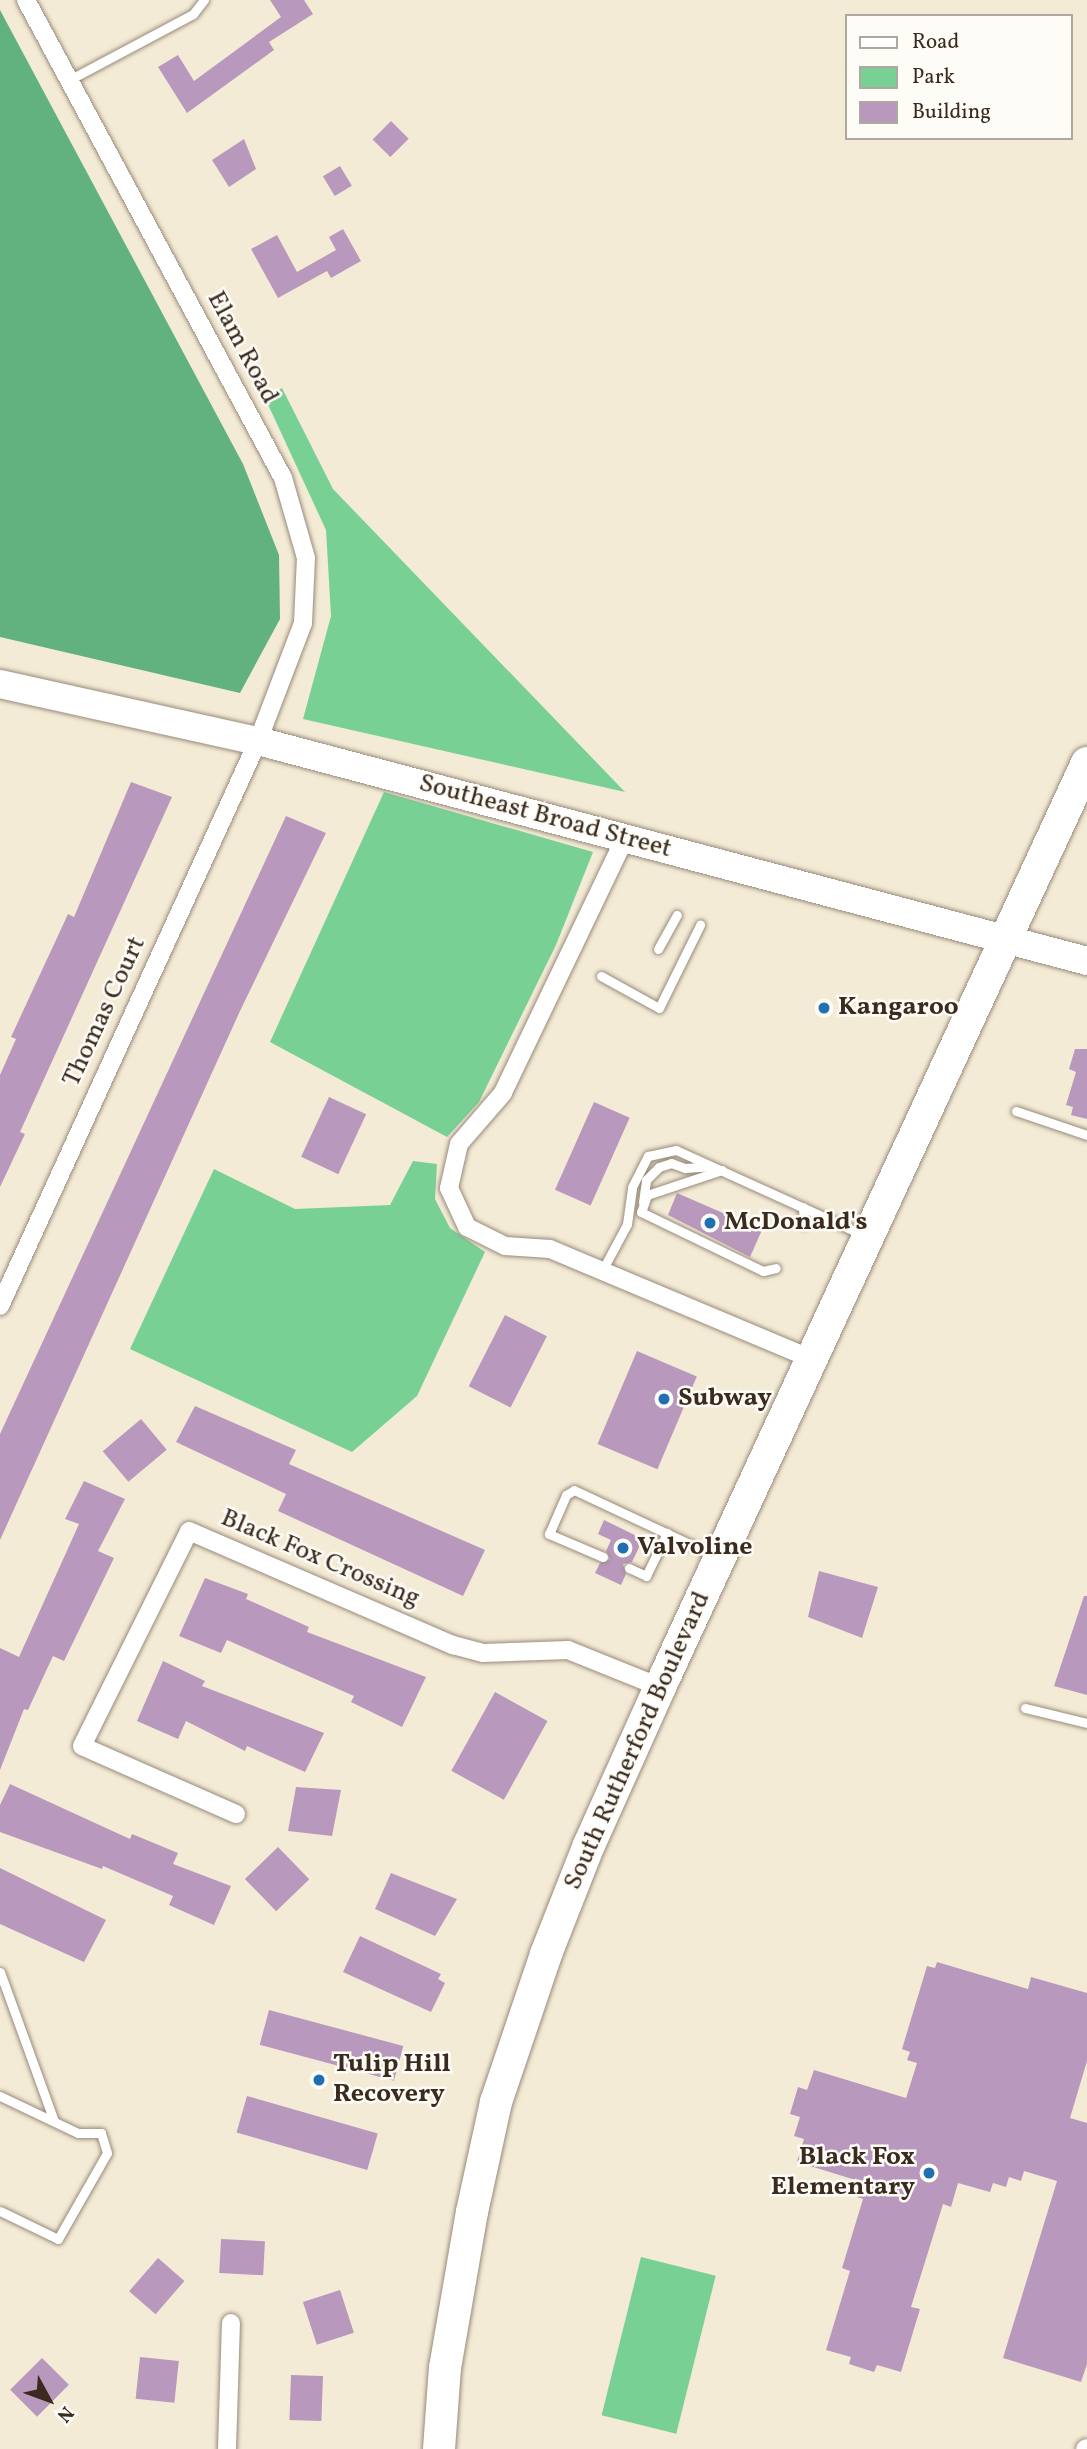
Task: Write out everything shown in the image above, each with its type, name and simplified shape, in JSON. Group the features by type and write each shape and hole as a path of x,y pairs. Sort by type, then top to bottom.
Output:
{"highway":[{"name":"South Rutherford Boulevard","path":"439,2449 445,2368 465,2244 496,2102 537,1977 589,1846 660,1687 1087,763"}],"main road":[{"name":"Southeast Broad Street","path":"0,684 258,741 1007,936 1087,961"}],"street":[{"name":"Elam Road","path":"26,0 283,478 306,558 303,623 258,741"},
{"name":"Thomas Court","path":"0,1306 258,741"},
{"path":"625,838 503,1093 459,1144 449,1188 467,1227 505,1246 550,1249 812,1359"},
{"name":"Black Fox Crossing","path":"236,1814 82,1746 189,1531 453,1645 483,1653 568,1650 660,1687"},
{"path":"227,2449 231,2323"}],"lane":[{"path":"69,79 193,14 204,0"},
{"path":"659,949 677,915"},
{"path":"601,976 659,1008 700,925"},
{"path":"634,994 639,983"},
{"path":"1016,1111 1087,1135"},
{"path":"603,1269 627,1220 632,1187 648,1156 676,1150 868,1238"},
{"path":"713,1166 685,1168 671,1163 659,1167 646,1180 641,1212 652,1221 763,1271 776,1268"},
{"path":"643,1202 646,1195 666,1186 722,1170"},
{"path":"803,1207 804,1224"},
{"path":"627,1220 636,1227"},
{"path":"603,1557 549,1534 566,1495 574,1490 720,1558"},
{"path":"629,1568 646,1576 667,1533"},
{"path":"1024,1708 1087,1723"},
{"path":"0,1972 54,2122"},
{"path":"0,2096 78,2133 101,2133 107,2153 58,2239 0,2211"}],"green space":[{"path":"0,10 243,464 279,555 280,619 240,693 0,637"},
{"path":"282,388 333,489 625,792 303,719 331,616 326,530 265,398"},
{"path":"384,792 593,852 556,945 479,1102 447,1137 270,1042"},
{"path":"413,1161 437,1164 435,1199 450,1228 485,1252 417,1396 352,1452 130,1349 214,1169 295,1209 390,1205"},
{"path":"641,2257 716,2276 676,2434 602,2415"}],"building":[{"path":"270,0 304,0 313,14 269,42 274,50 187,113 158,67 178,55 194,81 281,17"},
{"path":"391,121 409,139 390,157 373,139"},
{"path":"244,139 256,169 229,187 212,160"},
{"path":"340,166 352,186 335,196 323,176"},
{"path":"343,229 361,261 331,278 327,271 278,298 251,249 277,235 297,272 336,250 329,237"},
{"path":"131,782 172,797 20,1132 25,1134 0,1187 0,1075 16,1039 11,1037 68,914 74,917"},
{"path":"286,816 326,833 240,1011 0,1540 0,1434"},
{"path":"1075,1049 1087,1049 1087,1119 1071,1115 1073,1107 1066,1105 1076,1072 1069,1069"},
{"path":"329,1097 366,1114 338,1174 301,1157"},
{"path":"594,1102 630,1118 591,1206 555,1190"},
{"name":"McDonald's","path":"677,1193 762,1230 750,1257 668,1215"},
{"path":"505,1315 547,1336 511,1408 469,1386"},
{"path":"637,1351 697,1376 657,1469 598,1444"},
{"path":"195,1406 296,1450 289,1464 485,1550 463,1596 278,1511 286,1494 176,1442"},
{"path":"141,1419 167,1450 128,1482 103,1451"},
{"path":"84,1481 125,1499 98,1551 114,1558 64,1661 53,1656 28,1710 24,1709 0,1770 0,1648 19,1657 79,1524 65,1519"},
{"name":"Valvoline","path":"604,1520 643,1539 632,1562 623,1564 626,1574 621,1585 595,1573 600,1563 610,1559 606,1551 611,1540 598,1534"},
{"path":"819,1571 878,1587 862,1638 808,1617"},
{"path":"205,1578 248,1594 246,1599 309,1627 307,1632 426,1677 402,1727 351,1702 354,1696 227,1640 221,1653 179,1636"},
{"path":"1084,1596 1087,1596 1087,1695 1054,1686"},
{"path":"163,1661 205,1681 202,1686 324,1733 305,1772 247,1746 245,1751 186,1721 178,1739 137,1721"},
{"path":"495,1692 547,1721 504,1800 451,1771"},
{"path":"10,1784 130,1839 132,1834 178,1853 173,1864 231,1886 214,1925 169,1905 173,1896 103,1866 102,1869 0,1832 0,1805"},
{"path":"296,1787 341,1790 332,1836 288,1831"},
{"path":"278,1847 309,1879 276,1911 245,1879"},
{"path":"0,1868 106,1920 84,1962 0,1924"},
{"path":"391,1873 457,1899 435,1936 375,1909"},
{"path":"360,1936 441,1974 438,1979 445,1983 431,2012 343,1972"},
{"name":"Black Fox Elementary","path":"937,1962 1028,1989 1031,1977 1087,1993 1087,2061 1070,2118 1087,2123 1087,2364 1081,2382 1003,2358 1057,2181 1024,2171 1021,2181 1009,2177 1006,2187 993,2183 990,2192 958,2183 951,2207 943,2204 911,2307 920,2309 901,2372 877,2365 874,2372 849,2364 851,2357 826,2350 850,2271 842,2268 863,2199 857,2197 862,2182 797,2162 804,2139 794,2136 800,2117 790,2114 798,2087 807,2090 814,2070 906,2098 917,2063 907,2060 910,2052 902,2049 927,1966 935,1968"},
{"path":"269,2010 403,2046 394,2081 260,2045"},
{"path":"247,2096 378,2133 367,2170 237,2133"},
{"path":"221,2239 265,2241 263,2275 219,2273"},
{"path":"158,2258 184,2281 156,2314 129,2291"},
{"path":"340,2290 354,2333 317,2345 303,2302"},
{"path":"140,2357 179,2361 174,2403 136,2399"},
{"path":"42,2358 69,2385 37,2417 10,2390"},
{"path":"291,2375 323,2376 321,2421 289,2420"}],"place":[{"name":"Kangaroo","path":"824,1008"},
{"name":"McDonald's","path":"710,1223"},
{"name":"Subway","path":"664,1399"},
{"name":"Valvoline","path":"623,1548"},
{"name":"Tulip Hill Recovery","path":"319,2080"},
{"name":"Black Fox Elementary","path":"929,2173"}]}
